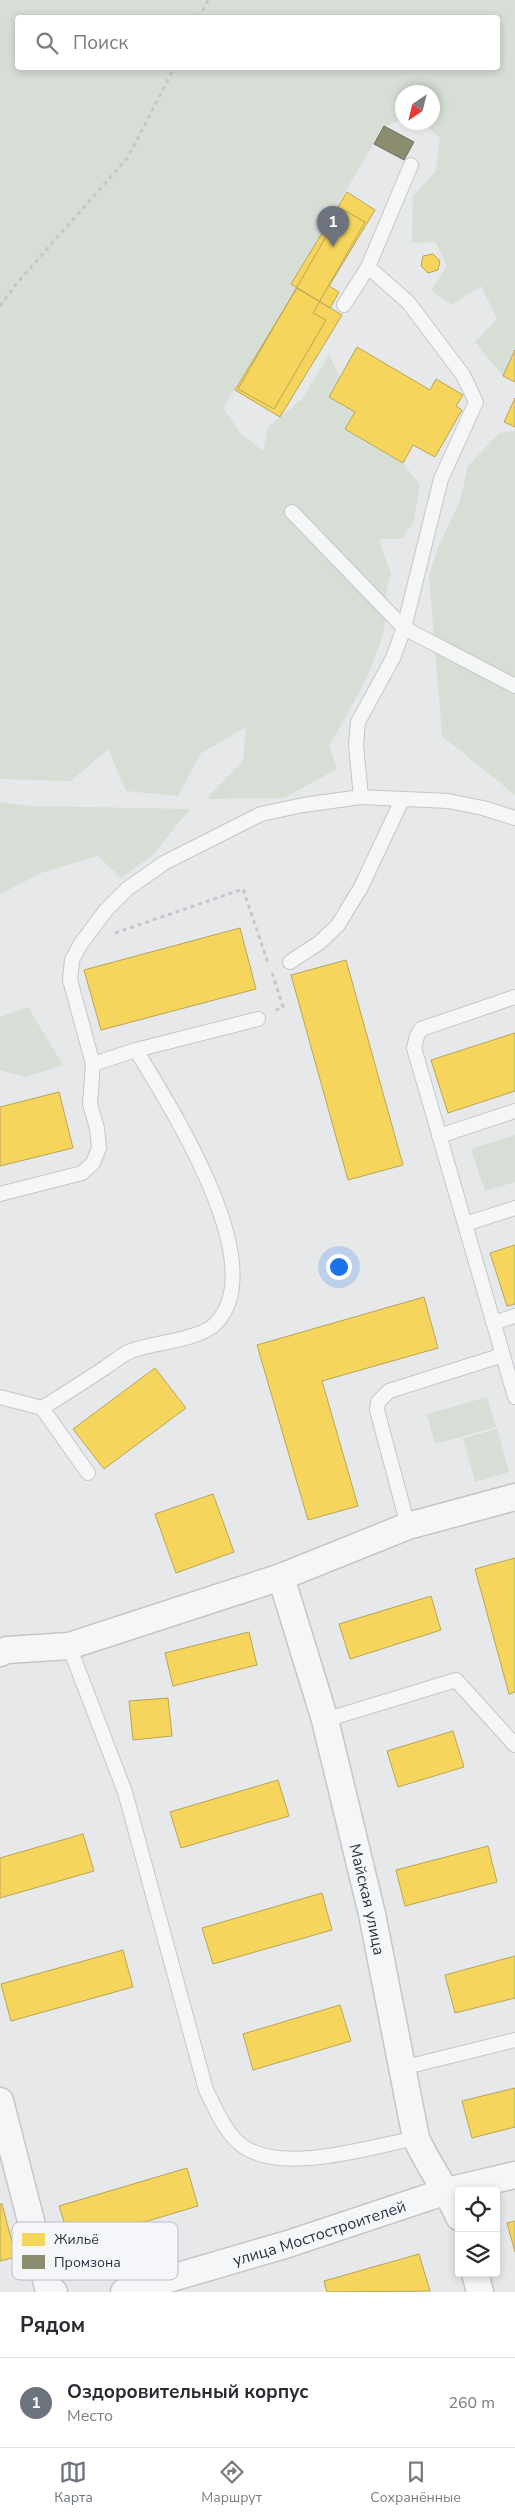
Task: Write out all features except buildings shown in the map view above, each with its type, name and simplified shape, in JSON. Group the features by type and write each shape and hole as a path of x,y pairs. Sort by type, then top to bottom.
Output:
{"street":[{"path":"2,1647 69,1646 281,1577 408,1526 515,1497"},
{"name":"Майская улица","path":"281,1577 325,1720 372,1914 416,2138 427,2162 447,2191 455,2208"},
{"path":"0,2101 7,2154 26,2222"},
{"name":"улица Мостостроителей","path":"178,2276 288,2244 447,2191 515,2175"},
{"path":"476,2277 480,2292"},
{"name":"улица Мостостроителей","path":"124,2292 165,2280"}],"lane":[{"path":"344,305 368,267 411,165"},
{"path":"361,797 356,745 358,722 393,658 404,628 441,479 476,402 463,375 408,302 368,267"},
{"path":"292,512 404,628 515,686"},
{"path":"0,1194 82,1173 93,1163 98,1148 97,1128 90,1104 93,1064 70,980 72,960 80,945 106,910 127,889 172,859 261,814 303,805 361,797 448,801 515,818"},
{"path":"290,962 319,942 338,925 361,887 402,800"},
{"path":"515,996 422,1029 417,1036 415,1057 515,1397"},
{"path":"93,1064 136,1050 258,1019"},
{"path":"42,1408 130,1351 185,1338 213,1326 229,1304 234,1271 227,1231 191,1144 136,1050"},
{"path":"439,1136 515,1111"},
{"path":"464,1224 515,1208"},
{"path":"493,1323 515,1316"},
{"path":"408,1526 377,1410 378,1402 389,1391 503,1355"},
{"path":"0,1397 42,1408 88,1473"},
{"path":"69,1646 94,1715 119,1773 206,2090 225,2126 243,2146 264,2156 286,2158 322,2156 416,2138"},
{"path":"325,1720 456,1680 515,1745"},
{"path":"402,2068 515,2040"}],"path":[{"path":"200,15 208,0"},
{"path":"0,306 128,157 173,70"},
{"path":"80,945 243,889 284,1007 258,1019"}],"shaded area":[{"path":"0,0 515,0 515,350 503,376 475,342 497,319 481,286 451,305 431,290 447,266 435,242 412,243 413,196 436,171 440,138 431,130 440,130 440,85 395,85 395,122 384,126 291,284 297,288 223,408 241,434 263,451 268,427 302,399 329,355 340,377 329,397 355,412 345,429 403,463 420,485 414,521 402,539 379,539 391,574 387,590 384,630 368,675 329,745 337,769 284,798 206,799 243,761 246,727 201,753 178,796 126,791 108,749 71,781 0,779"},
{"path":"515,431 515,795 442,736 429,576 439,545 460,501 468,466 499,433"},
{"path":"0,802 29,806 190,809 152,856 121,878 98,856 41,873 0,894"},
{"path":"28,1007 63,1065 26,1077 0,1070 0,1017"},
{"path":"515,1135 515,1182 485,1191 471,1149"},
{"path":"487,1397 496,1427 435,1444 427,1414"},
{"path":"497,1429 509,1472 475,1482 463,1438"}],"place":[{"name":"Оздоровительный корпус","path":"333,247"}]}
